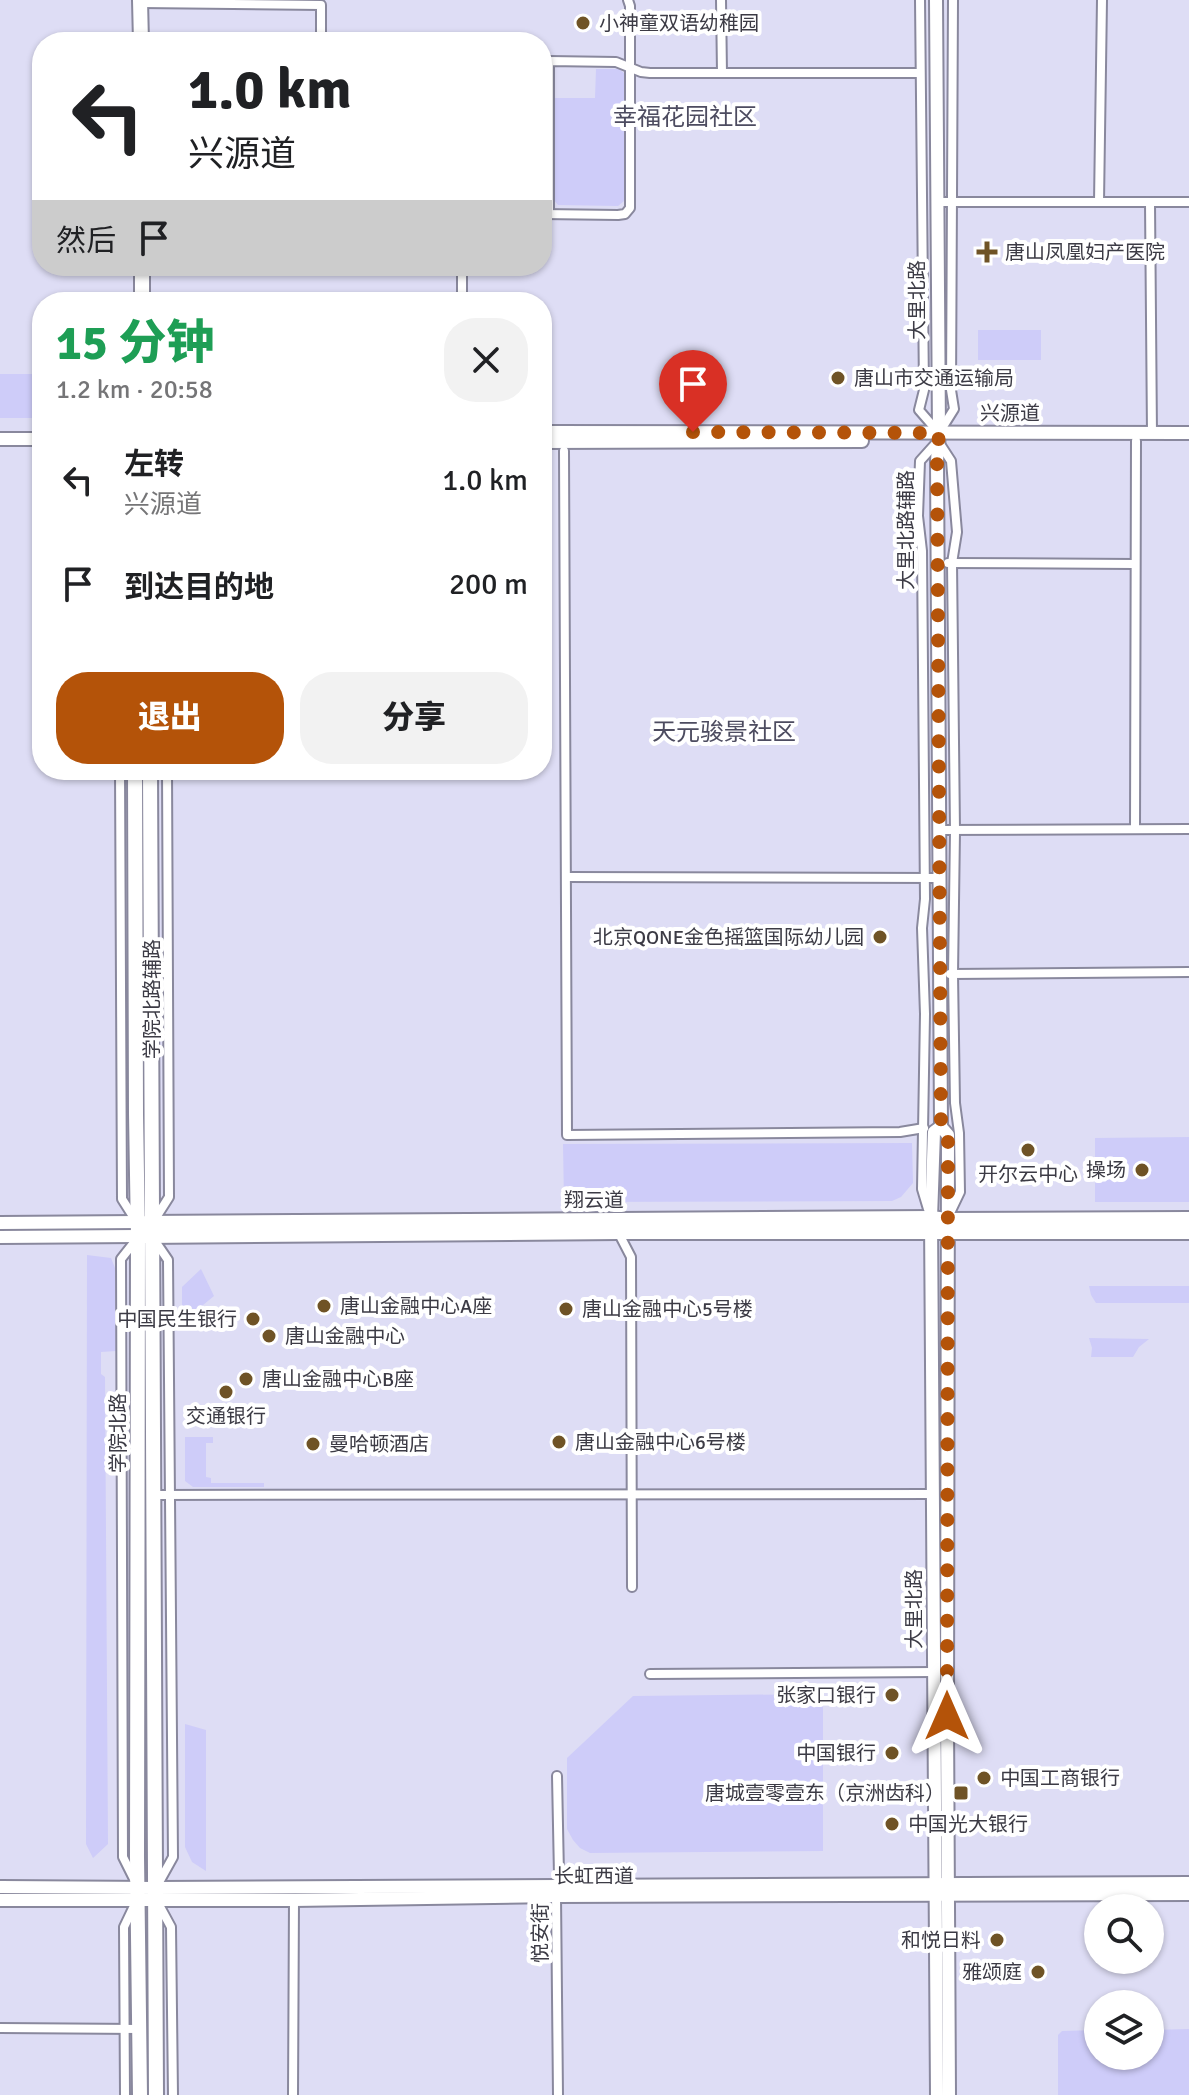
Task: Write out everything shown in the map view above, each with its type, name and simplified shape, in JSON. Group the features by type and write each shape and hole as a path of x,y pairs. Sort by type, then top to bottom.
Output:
{"main road":[{"name":"大里北路","path":"936,0 939,878 946,974 941,1127 948,1135 942,1889 937,2095"},
{"path":"140,2 141,32"},
{"path":"0,432 32,432"},
{"name":"兴源道","path":"552,432 1189,441"},
{"name":"兴源道","path":"552,442 1189,433"},
{"path":"0,439 32,439"},
{"name":"学院北路","path":"135,780 128,1114 145,1229 155,1495 156,2095"},
{"name":"学院北路","path":"140,2095 132,2029 138,1893 130,1558 145,1229 150,780"},
{"name":"大里北路","path":"941,1127 934,1132 931,1226 934,1672 949,2095"},
{"name":"翔云道","path":"947,1226 1189,1219"},
{"name":"翔云道","path":"0,1223 145,1229 618,1232 931,1226"},
{"name":"翔云道","path":"0,1237 145,1229 947,1226 1189,1232"},
{"path":"130,1558 155,1558"},
{"name":"长虹西道","path":"156,1894 942,1889 1189,1883"},
{"name":"长虹西道","path":"0,1887 294,1900 558,1892"},
{"name":"长虹西道","path":"942,1889 1189,1894"},
{"name":"长虹西道","path":"0,1900 138,1893"}],"street":[{"path":"552,214 618,215 625,214 630,208 632,67 628,0"},
{"path":"721,0 722,73"},
{"path":"920,0 924,390 919,410 939,437 951,461 957,532 952,563 955,831 946,974 959,1133 960,1192 947,1226"},
{"name":"大里北路辅路","path":"931,1226 922,1189 925,1014 922,928 922,551 918,516 920,461 939,437 954,409 951,390 953,0"},
{"path":"1099,202 1102,0"},
{"path":"140,2 321,5 321,32"},
{"path":"552,61 616,62 650,73 920,73"},
{"path":"937,202 1189,202"},
{"path":"1150,203 1152,434"},
{"path":"1135,829 1136,441"},
{"path":"564,451 567,1135 900,1132 924,1128"},
{"path":"938,563 1135,564"},
{"name":"学院北路辅路","path":"120,780 128,1114"},
{"name":"学院北路辅路","path":"145,1229 169,1197 167,780"},
{"path":"939,830 1189,829"},
{"path":"566,877 939,878"},
{"path":"946,974 1189,972"},
{"path":"145,1229 168,1260 173,1857 156,1894 171,1927 173,2095"},
{"path":"618,1232 631,1257 632,1587"},
{"path":"155,1495 933,1494"},
{"path":"155,1558 172,1558"},
{"path":"650,1674 934,1672"},
{"path":"156,1721 173,1728"},
{"name":"悦安街","path":"557,1776 560,2095"},
{"path":"293,2095 294,1900"},
{"path":"0,2028 132,2029 125,2095"}],"shaded area":[{"path":"596,69 619,69 624,73 624,201 618,206 558,205 554,200 554,98 595,98"},
{"path":"978,330 1041,330 1041,360 978,360"},
{"path":"0,374 32,374 32,418 0,418"},
{"name":"操场","path":"1189,1137 1189,1202 1095,1202 1095,1138"},
{"path":"912,1143 913,1183 901,1197 892,1201 564,1202 563,1144"},
{"path":"87,1255 111,1258 115,1268 116,1351 101,1352 101,1374 105,1377 108,1844 93,1858 86,1844"},
{"path":"201,1269 214,1296 203,1305 203,1323 188,1323 188,1327 182,1328 182,1287"},
{"path":"1089,1286 1189,1286 1189,1303 1096,1303"},
{"path":"1089,1338 1149,1339 1133,1357 1091,1357"},
{"path":"185,1437 213,1437 213,1443 206,1443 206,1477 211,1478 211,1483 264,1483 264,1487 193,1487 185,1481"},
{"path":"823,1694 823,1851 590,1853 573,1840 567,1829 567,1758 633,1696"},
{"path":"185,1724 206,1730 206,1871 192,1862 185,1847"},
{"path":"1189,2029 1189,2095 1058,2095 1058,2035 1062,2031 1084,2030 1084,2070 1164,2070 1164,2030"}],"place":[{"name":"小神童双语幼稚园","path":"583,23"},
{"name":"唐山凤凰妇产医院","path":"987,252"},
{"name":"唐山市交通运输局","path":"838,378"},
{"name":"北京QONE金色摇篮国际幼儿园","path":"880,937"},
{"name":"开尔云中心","path":"1028,1150"},
{"name":"操场","path":"1142,1170"},
{"name":"唐山金融中心A座","path":"324,1306"},
{"name":"唐山金融中心5号楼","path":"566,1309"},
{"name":"中国民生银行","path":"253,1319"},
{"name":"唐山金融中心","path":"269,1336"},
{"name":"唐山金融中心B座","path":"246,1379"},
{"name":"交通银行","path":"226,1392"},
{"name":"唐山金融中心6号楼","path":"559,1442"},
{"name":"曼哈顿酒店","path":"313,1444"},
{"name":"张家口银行","path":"892,1695"},
{"name":"中国银行","path":"892,1753"},
{"name":"中国工商银行","path":"984,1778"},
{"name":"唐城壹零壹东（京洲齿科）","path":"961,1793"},
{"name":"中国光大银行","path":"892,1824"},
{"name":"和悦日料","path":"997,1940"},
{"name":"雅颂庭","path":"1038,1972"}],"district":[{"name":"幸福花园社区","path":"685,117"},
{"name":"天元骏景社区","path":"724,732"}],"route":[{"path":"693,432 939,433 941,1127 948,1135 947,1716"}]}
